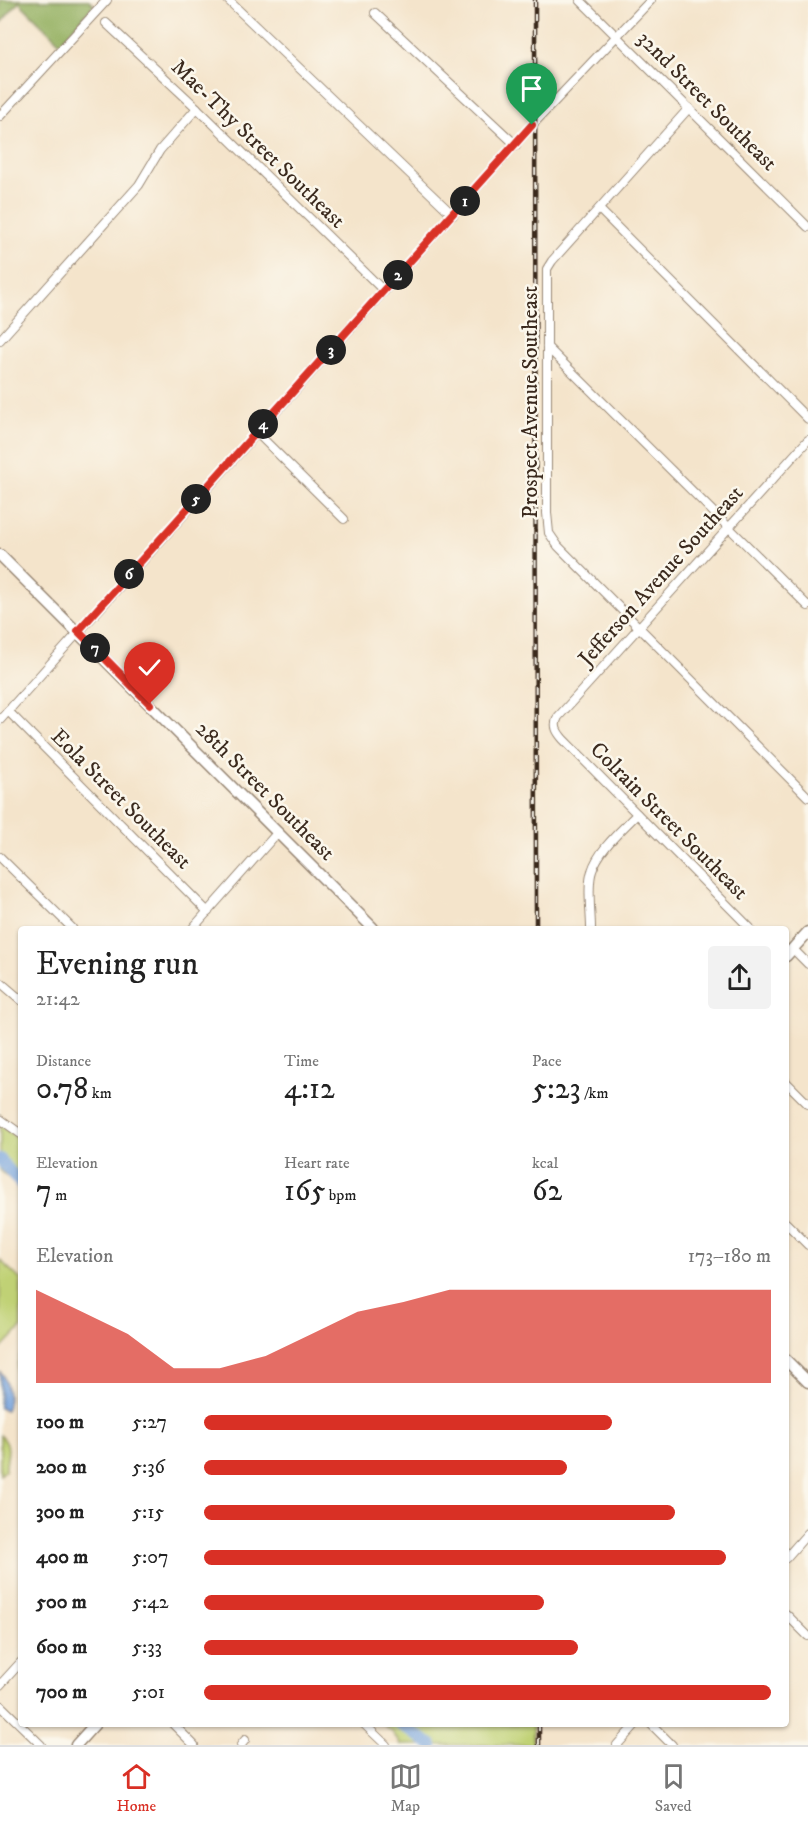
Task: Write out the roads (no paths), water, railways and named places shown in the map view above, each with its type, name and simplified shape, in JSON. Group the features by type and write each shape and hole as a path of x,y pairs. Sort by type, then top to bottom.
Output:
{"main road":[{"name":"28th Street Southeast","path":"0,555 372,926"},
{"path":"789,953 808,932"},
{"path":"789,1363 808,1382"},
{"path":"81,1743 93,1727"}],"street":[{"path":"0,116 107,0"},
{"path":"228,0 453,215"},
{"name":"32nd Street Southeast","path":"580,0 808,227"},
{"path":"0,720 256,432 651,0"},
{"path":"375,13 516,145"},
{"name":"Mae-Thy Street Southeast","path":"106,23 197,108 384,291"},
{"path":"0,340 139,185 160,150 197,108"},
{"name":"Prospect Avenue Southeast","path":"639,628 553,541 549,533 547,269 689,108"},
{"path":"599,209 808,419"},
{"path":"547,346 808,606"},
{"path":"256,432 344,519"},
{"name":"Jefferson Avenue Southeast","path":"563,739 556,729 555,724 558,717 808,440"},
{"path":"639,628 808,797"},
{"name":"Eola Street Southeast","path":"8,711 208,912"},
{"name":"Colrain Street Southeast","path":"563,739 748,926"},
{"path":"591,926 591,873 597,859 637,814"},
{"path":"196,926 278,832"},
{"path":"0,856 70,926"},
{"path":"789,953 808,964"},
{"path":"0,982 18,997"},
{"path":"789,1085 808,1104"},
{"path":"0,1119 18,1132"},
{"path":"789,1226 808,1245"},
{"path":"789,1555 808,1533"},
{"path":"789,1617 808,1636"},
{"path":"0,1685 18,1665"},
{"path":"0,1705 18,1723"},
{"path":"23,1727 41,1745"},
{"path":"176,1727 194,1745"},
{"path":"367,1727 386,1745"},
{"path":"617,1745 633,1727"},
{"path":"654,1727 672,1745"}],"water":[{"path":"0,1372 8,1390 6,1410 0,1408"}],"waterway":[{"path":"0,1159 18,1180"},
{"path":"405,1727 432,1745"}],"railway":[{"path":"535,0 536,926"},
{"path":"539,1727 539,1745"}]}
